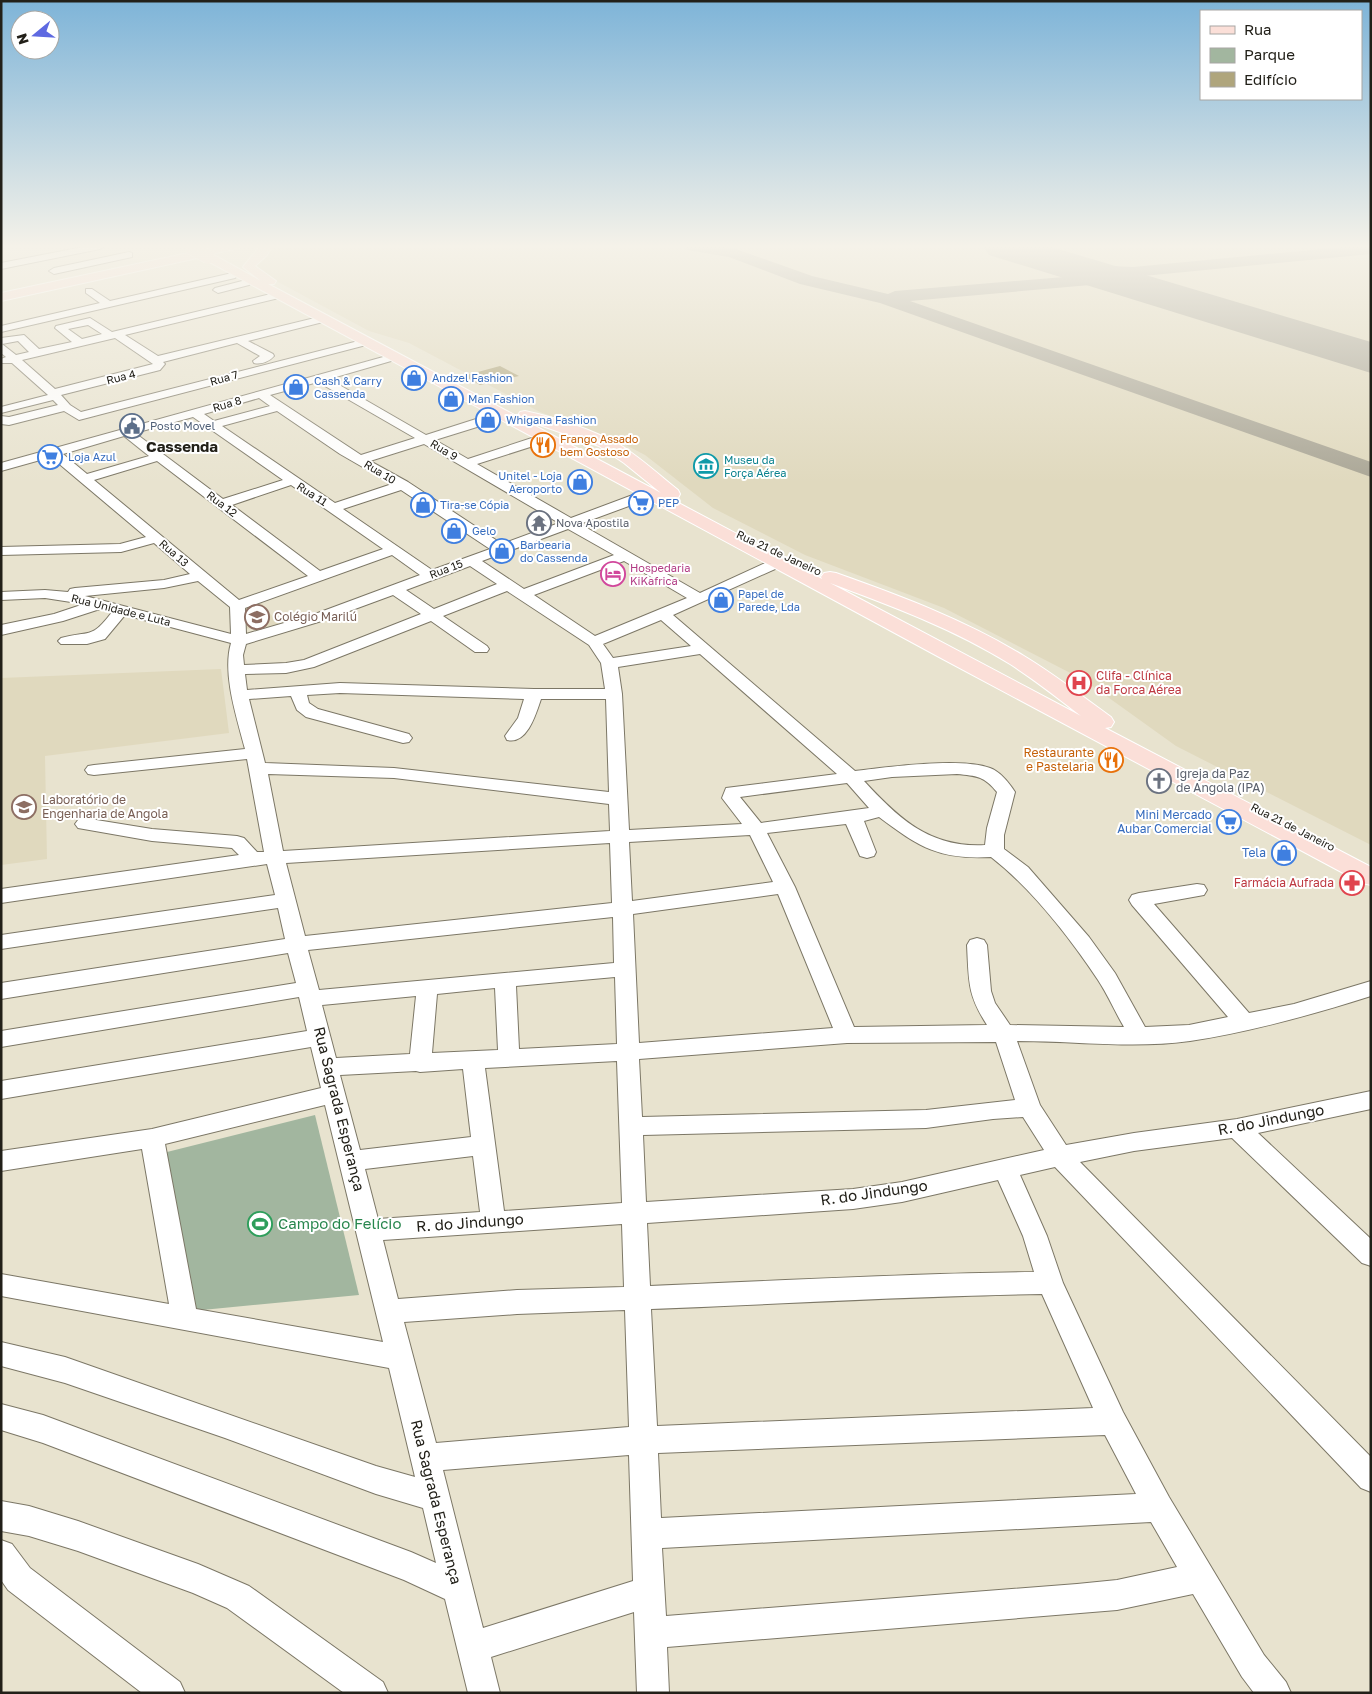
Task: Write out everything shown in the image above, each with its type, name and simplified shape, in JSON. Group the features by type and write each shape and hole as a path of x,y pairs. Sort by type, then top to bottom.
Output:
{"main road":[{"name":"Rua 21 de Janeiro","path":"334,325 1371,877"},
{"name":"Rua 21 de Janeiro","path":"342,325 493,403 565,427 608,445 639,466 682,502 804,567 904,603 986,643 1044,679 1114,730 1150,752 1371,867"},
{"path":"577,455 567,445 570,439 586,437 608,445"},
{"path":"874,614 919,631 930,630 934,627 932,620 904,603"},
{"path":"1024,693 967,659 962,649 972,644 986,647 1044,679"}],"street":[{"path":"1,329 26,325"},
{"path":"66,325 60,328 80,343"},
{"path":"100,325 114,336 156,360"},
{"path":"1,362 156,325"},
{"name":"Rua 4","path":"1,410 159,366 156,360 299,325"},
{"path":"1,341 20,337 38,354"},
{"path":"239,340 269,356 256,365 285,387"},
{"name":"Rua 7","path":"66,407 76,416 83,416 230,377 256,365 366,342"},
{"path":"1,347 55,394 66,407 9,421 1,420"},
{"name":"Rua 8","path":"1,466 394,357"},
{"path":"218,369 230,377"},
{"path":"127,375 156,396"},
{"name":"Rua 9","path":"320,378 698,599"},
{"name":"Rua 10","path":"260,394 359,460 500,549"},
{"path":"214,425 279,407"},
{"name":"Rua 11","path":"195,413 430,575"},
{"path":"359,460 502,414"},
{"name":"Rua 12","path":"126,432 319,577"},
{"path":"466,464 545,438"},
{"name":"Rua 13","path":"53,452 237,606"},
{"path":"85,478 158,457"},
{"path":"221,504 292,481"},
{"path":"334,508 403,486"},
{"name":"Rua 15","path":"239,641 300,624 650,493"},
{"path":"1,551 122,548 157,538"},
{"path":"239,641 237,606 393,550"},
{"path":"522,595 624,556"},
{"path":"471,560 594,642 609,663 614,694 653,1693"},
{"path":"594,642 698,599 779,562"},
{"path":"45,594 164,584 200,576"},
{"path":"236,670 286,668 308,664 508,585"},
{"path":"395,589 481,649"},
{"name":"Rua Unidade e Luta","path":"3,598 45,594 77,598 239,641"},
{"path":"1,630 58,618 99,604"},
{"path":"66,641 89,639 102,635 121,610"},
{"path":"663,614 851,778 882,810 919,838 936,846 972,852 995,851 1021,871 1082,942 1108,978 1139,1036"},
{"name":"Rua Sagrada Esperança","path":"239,641 236,655 236,670 240,695 256,760 271,842 264,858 287,900 484,1693"},
{"path":"609,663 702,649"},
{"path":"240,695 340,688 534,694 614,694"},
{"path":"298,690 298,700 304,710 403,738"},
{"path":"513,736 526,720 534,694"},
{"path":"94,770 256,760 394,773 618,799"},
{"path":"848,1036 785,888 756,829 731,798 732,792 938,769 963,769 985,772 995,778 1006,792 1005,805 995,829 993,841 995,851"},
{"path":"1,896 264,858 386,849 756,829 853,817 882,810"},
{"path":"853,817 867,852"},
{"path":"84,824 152,835 237,842 244,848 264,858"},
{"path":"1,990 298,944 622,909 785,888"},
{"path":"1197,890 1139,900 1245,1023"},
{"path":"1,942 287,900"},
{"path":"976,945 980,992 985,1005 1004,1034 1029,1108 1060,1156 1371,1478"},
{"path":"1,1040 310,993 427,989 624,969"},
{"path":"505,981 509,1059"},
{"path":"328,1067 420,1064 628,1052 848,1036 1004,1034 1139,1036 1189,1033 1294,1012 1371,988"},
{"path":"420,1064 427,989"},
{"path":"1,1090 321,1037"},
{"path":"473,1060 493,1222"},
{"path":"1,1161 152,1138 335,1094"},
{"name":"R. do Jindungo","path":"369,1230 853,1199 902,1192 1060,1156 1134,1142 1237,1128 1371,1100"},
{"path":"631,1126 926,1119 993,1110 1029,1108"},
{"path":"1237,1128 1371,1255"},
{"path":"152,1138 186,1318"},
{"path":"352,1161 483,1145"},
{"path":"1005,1169 1035,1236 1050,1283 1114,1421 1159,1507 1200,1577 1253,1666 1275,1693"},
{"path":"389,1311 637,1297 820,1291 935,1284 1050,1283"},
{"path":"1,1285 401,1358"},
{"path":"1,1354 65,1370 225,1425 376,1480 435,1497"},
{"path":"1,1417 43,1429 411,1567 458,1589"},
{"path":"425,1458 643,1440 1114,1421"},
{"path":"646,1534 1159,1507"},
{"path":"1,1516 78,1536 198,1579 238,1597 372,1693"},
{"path":"1,1555 19,1579 170,1693"},
{"path":"650,1633 1117,1595 1200,1577"},
{"path":"472,1647 649,1592"}],"shaded area":[{"path":"358,325 1371,325 1371,845 1176,746 1084,680 944,608 805,555 713,508 645,455 618,441 540,412 409,343 369,331"},
{"name":"Colégio Marilú","path":"260,601 280,626 242,629 241,608"},
{"name":"Laboratório de Engenharia de Angola","path":"221,669 229,733 45,756 47,859 1,865 1,678"}],"green space":[{"name":"Campo do Felício","path":"315,1115 359,1295 192,1311 167,1152"}],"building":[{"path":"500,366 519,376 480,385 463,376"}],"taxiway":[{"path":"960,325 1371,470"}],"runway":[{"path":"1263,325 1371,358"}],"place":[{"name":"Andzel Fashion","path":"414,378"},
{"name":"Cash & Carry Cassenda","path":"296,387"},
{"name":"Man Fashion","path":"451,399"},
{"name":"Whigana Fashion","path":"488,420"},
{"name":"Posto Movel","path":"132,426"},
{"name":"Frango Assado bem Gostoso","path":"543,445"},
{"name":"Loja Azul","path":"50,457"},
{"name":"Museu da Força Aérea","path":"706,466"},
{"name":"Unitel - Loja Aeroporto","path":"580,482"},
{"name":"PEP","path":"641,503"},
{"name":"Tira-se Cópia","path":"423,505"},
{"name":"Nova Apostila","path":"539,523"},
{"name":"Gelo","path":"454,531"},
{"name":"Barbearia do Cassenda","path":"502,551"},
{"name":"Hospedaria KiKafrica","path":"613,574"},
{"name":"Papel de Parede, Lda","path":"721,600"},
{"name":"Colégio Marilú","path":"257,617"},
{"name":"Clifa - Clínica da Forca Aérea","path":"1079,683"},
{"name":"Restaurante e Pastelaria","path":"1111,760"},
{"name":"Igreja da Paz de Angola (IPA)","path":"1159,781"},
{"name":"Laboratório de Engenharia de Angola","path":"24,807"},
{"name":"Mini Mercado Aubar Comercial","path":"1229,822"},
{"name":"Tela","path":"1284,853"},
{"name":"Farmácia Aufrada","path":"1352,883"},
{"name":"Campo do Felício","path":"260,1224"}],"district":[{"name":"Cassenda","path":"182,447"}]}
